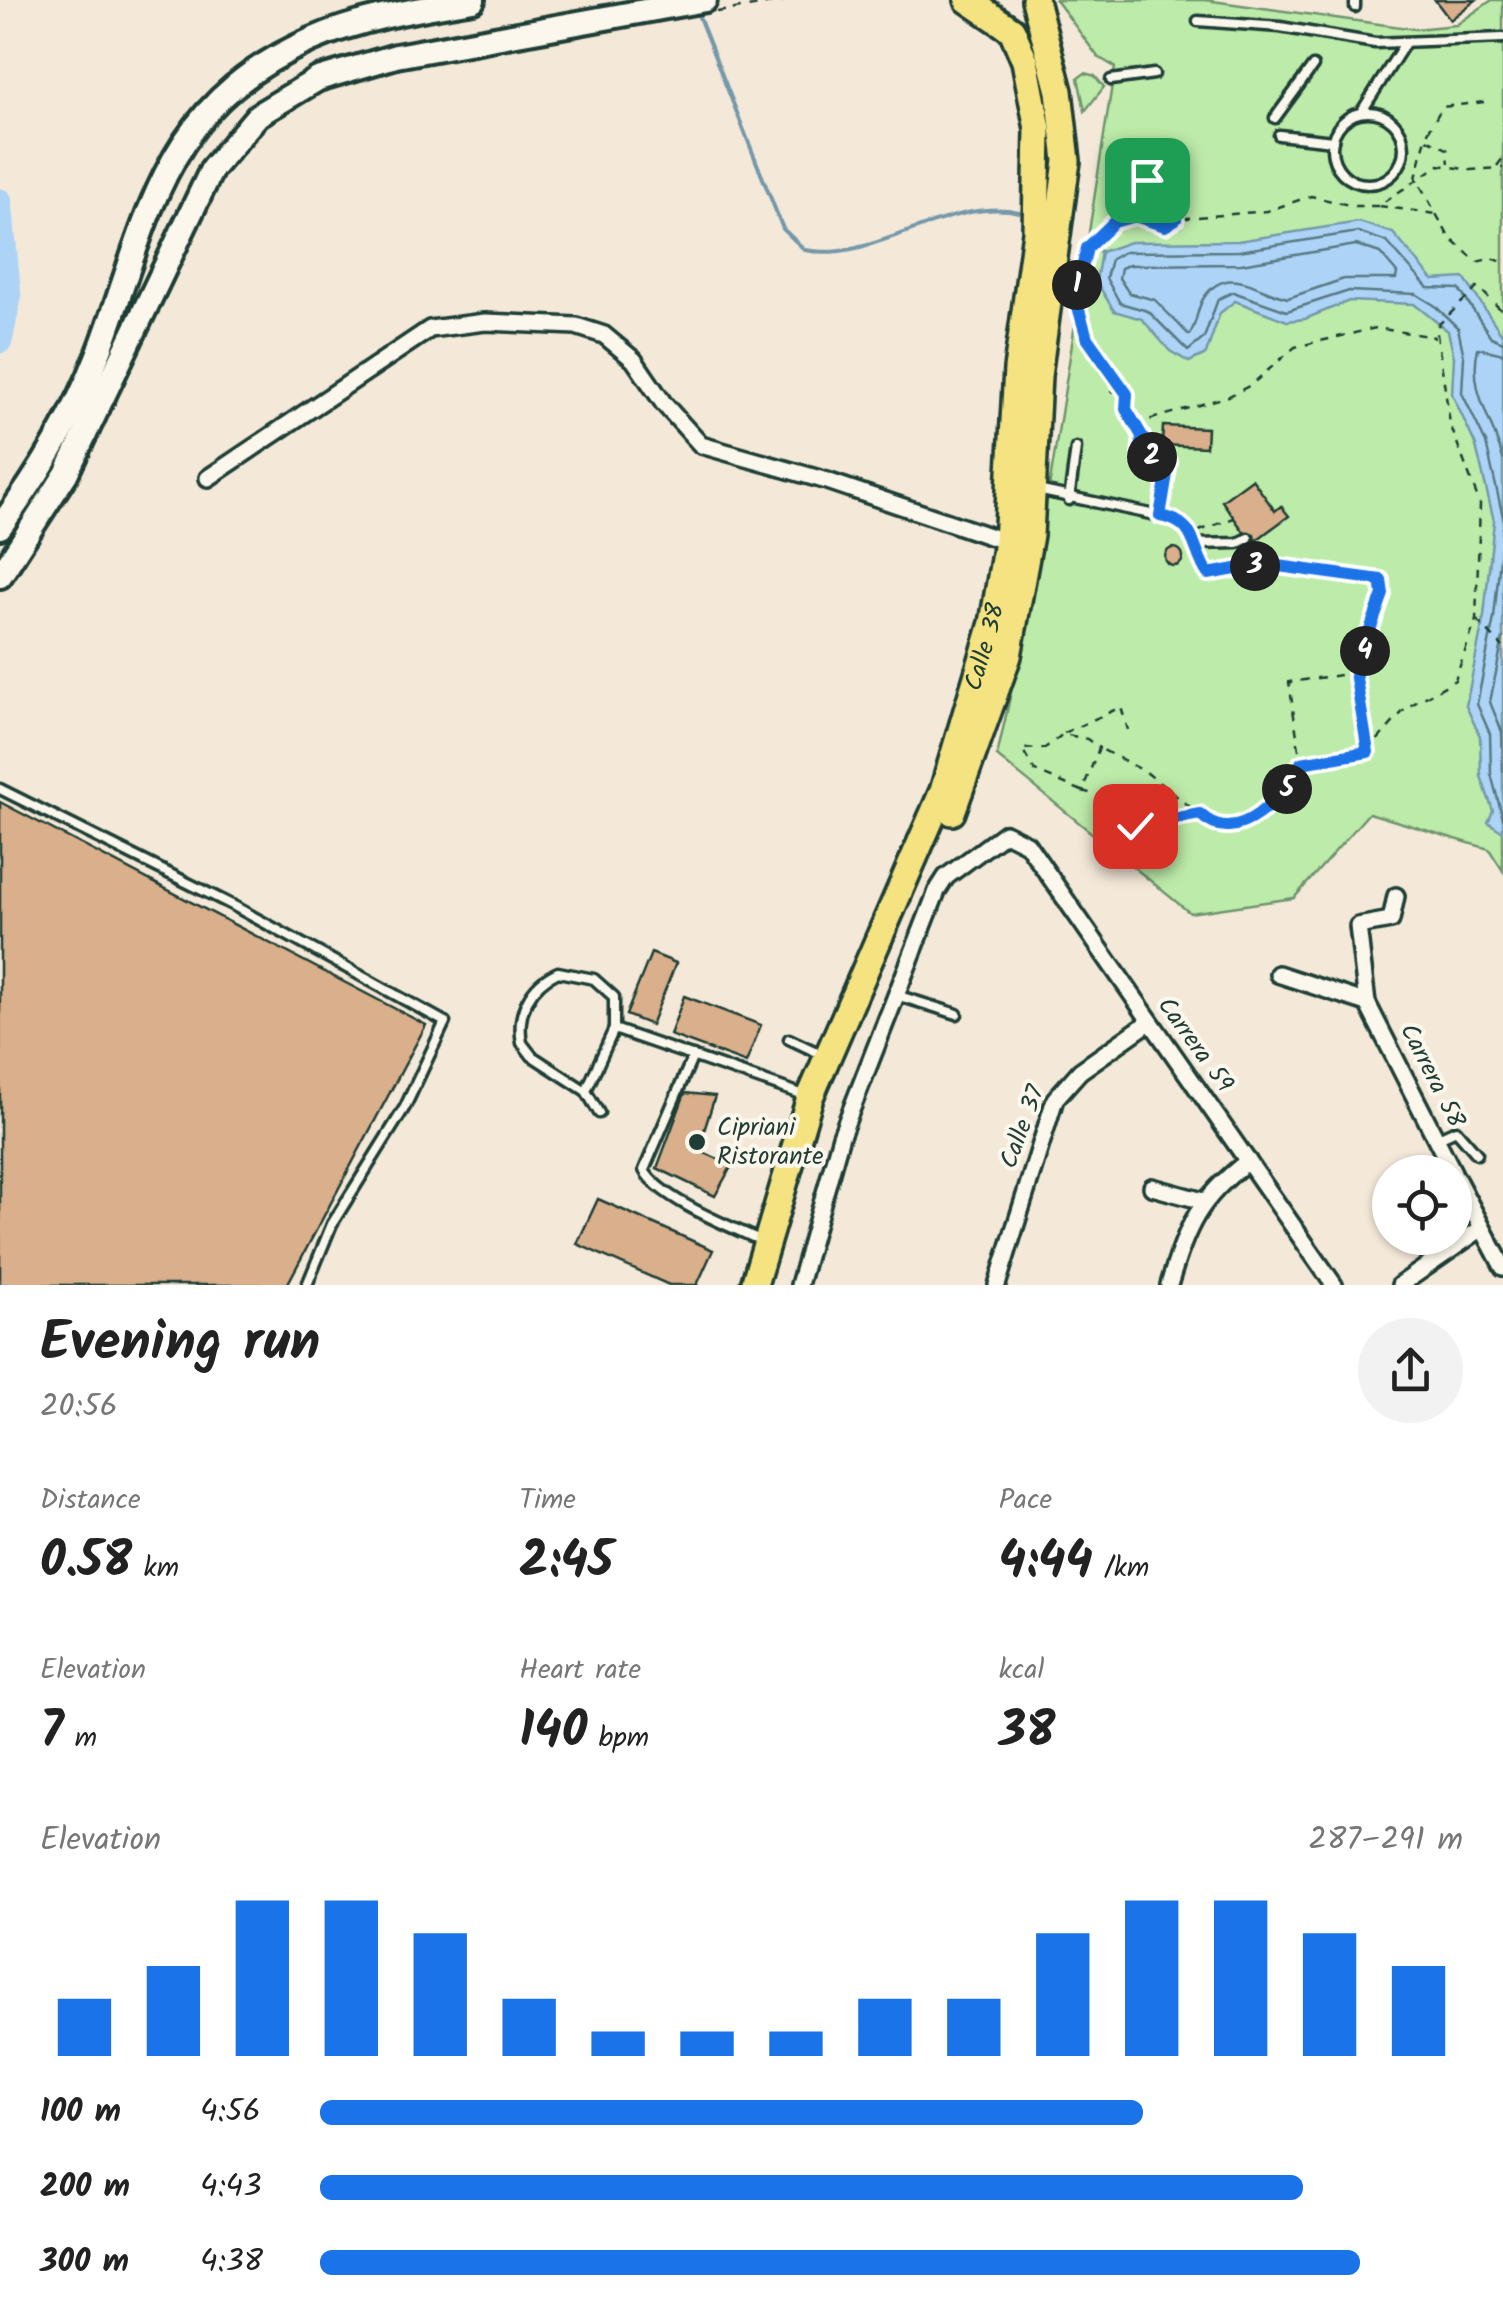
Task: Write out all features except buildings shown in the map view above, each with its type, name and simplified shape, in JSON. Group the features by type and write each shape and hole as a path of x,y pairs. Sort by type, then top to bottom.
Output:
{"main road":[{"name":"Calle 38","path":"754,1285 810,1097 943,790 993,624 1007,542 1016,369 1036,232 1038,129 1021,46 1004,22 968,0"},
{"name":"Calle 38","path":"772,1285 836,1075 961,790 1008,656 1022,587 1038,376 1067,161 1059,91 1035,0"}],"street":[{"path":"0,527 54,448 75,408 156,188 206,114 263,66 312,39 362,23 473,0"},
{"path":"0,576 66,474 198,194 229,146 258,116 318,79 396,56 704,0"},
{"path":"208,478 430,329 484,322 576,326 604,335 634,360 664,404 701,445 827,481 1007,542"},
{"name":"Carrera 59","path":"896,995 946,877 994,839 1016,835 1027,844 1334,1285"},
{"name":"Carrera 58","path":"1396,896 1391,920 1358,926 1367,1002 1444,1155"},
{"path":"1278,974 1367,1002"},
{"path":"800,1285 841,1136 896,995"},
{"name":"Calle 37","path":"997,1285 1055,1100 1080,1070 1148,1023"},
{"path":"1168,1285 1189,1225 1203,1201 1248,1161"},
{"path":"1152,1187 1203,1201"},
{"name":"Carrera 58","path":"1472,1209 1503,1267"},
{"path":"1400,1285 1482,1228"}],"lane":[{"path":"1198,22 1405,43 1503,38"},
{"path":"1362,111 1388,117 1403,135 1403,158 1389,178 1366,184 1344,174 1336,165 1332,141 1344,120 1362,111 1405,43"},
{"path":"1274,118 1313,66"},
{"path":"1111,80 1154,74"},
{"path":"1279,135 1332,141"},
{"path":"1069,500 1076,448"},
{"path":"1032,488 1069,500 1179,520 1192,533 1198,559 1208,574 1264,564 1381,580 1383,594 1355,672"},
{"path":"1196,544 1238,543 1248,538"},
{"path":"0,789 234,906 445,1022 405,1107 332,1224 307,1285"},
{"path":"586,1092 614,1029 616,1006 606,986 570,972 545,978 524,1005 522,1044 586,1092 599,1112"},
{"path":"896,995 957,1014"},
{"path":"614,1029 810,1097"},
{"path":"789,1039 826,1056"},
{"path":"693,1056 644,1170 652,1182 713,1219 766,1243"},
{"path":"1436,1139 1456,1130 1477,1154"}],"path":[{"path":"728,10 790,0"},
{"path":"1484,102 1442,107 1425,139 1416,178 1464,254 1477,262 1492,258 1503,262"},
{"path":"1425,139 1447,149 1449,163"},
{"path":"1166,157 1139,186 1176,219"},
{"path":"1496,168 1503,158"},
{"path":"1378,206 1416,178 1449,163 1471,170 1503,168"},
{"path":"1160,516 1169,462 1140,454 1142,436 1126,409 1127,394 1087,338 1075,296 1087,248 1114,222 1135,216 1165,226 1176,219 1267,211 1311,196 1353,206 1439,215"},
{"path":"1301,763 1368,752 1406,708 1456,680 1478,621 1480,504 1450,424 1436,326 1478,287 1503,312"},
{"path":"1135,424 1229,396 1251,384 1295,347 1376,328 1436,337"},
{"path":"1110,391 1127,394"},
{"path":"1192,533 1234,518"},
{"path":"1478,621 1503,647"},
{"path":"1062,734 1087,739 1146,772 1206,821 1226,825 1257,818 1288,788 1301,763 1289,682 1355,672 1368,752"},
{"path":"1128,730 1121,708 1062,734 1045,748 1022,750 1035,771 1116,800 1135,826 1200,814"},
{"path":"1082,791 1099,748"}],"green space":[{"path":"1056,0 1205,0 1415,29 1456,25 1492,0 1503,0 1503,871 1489,849 1369,813 1294,898 1190,913 997,756 1047,499 1115,67 1098,57"},
{"path":"1085,73 1095,76 1104,87 1085,111 1078,78"}],"water":[{"path":"1359,222 1393,233 1433,280 1464,278 1503,336 1503,832 1488,822 1493,811 1481,776 1480,736 1466,706 1484,616 1494,521 1476,446 1452,394 1454,357 1448,331 1414,304 1349,301 1305,319 1287,321 1235,301 1220,313 1206,354 1189,362 1170,351 1142,319 1114,311 1096,281 1101,252 1130,242 1238,241"}],"waterway":[{"path":"697,12 783,229 805,250 857,248 966,213 1019,212"},
{"path":"0,201 9,298 0,341"},
{"path":"1094,247 1101,252"}],"place":[{"name":"Cipriani Ristorante","path":"697,1142"}],"route":[{"path":"1135,826 1200,814 1206,821 1226,825 1257,818 1288,788 1301,763 1368,752 1355,672 1383,594 1381,580 1375,576 1264,564 1208,574 1198,559 1192,533 1179,520 1160,516 1169,462 1140,454 1141,429 1126,409 1127,394 1101,363 1087,338 1075,296 1087,248 1114,222 1135,216 1165,226 1176,219 1139,186 1147,180"}]}
